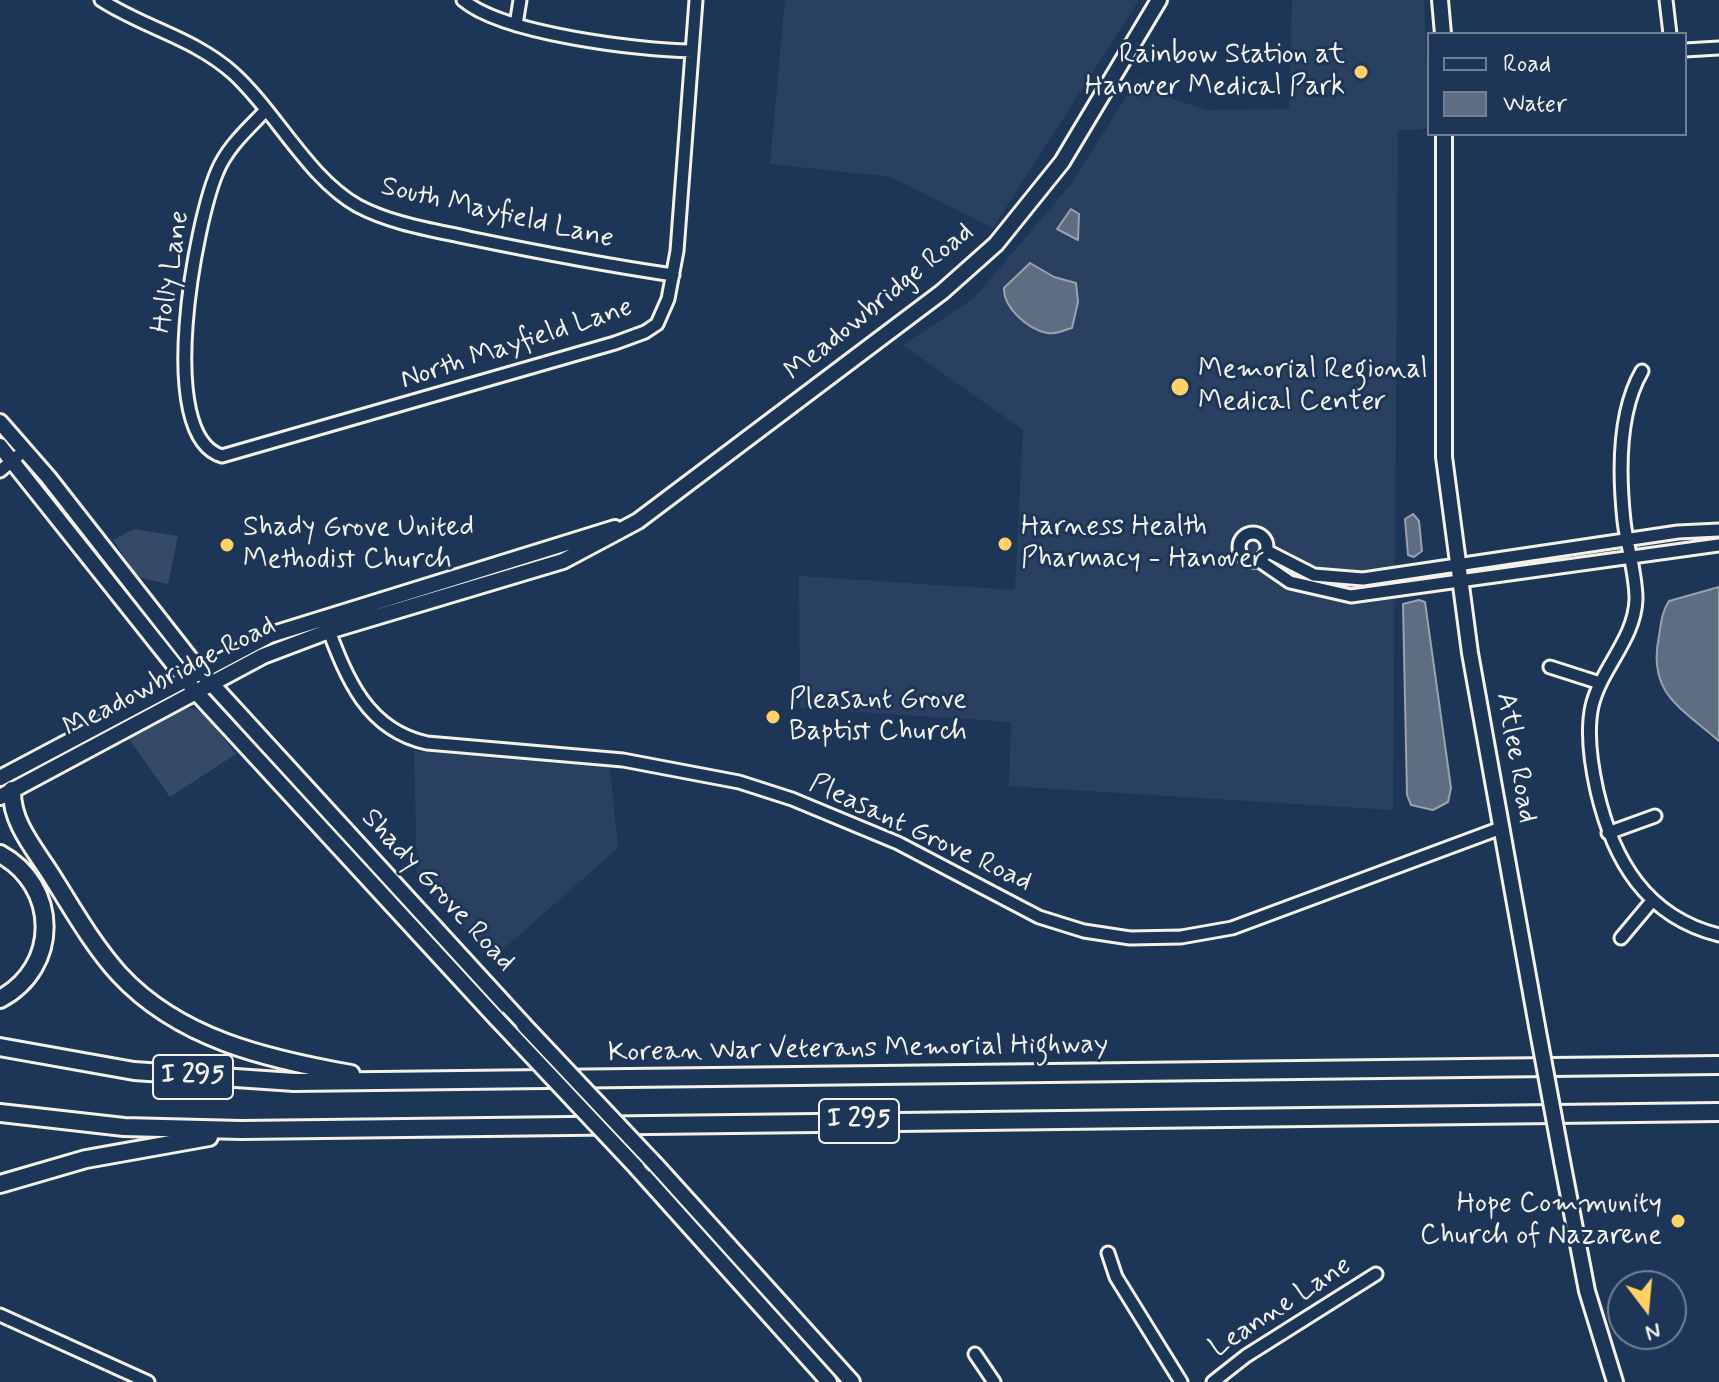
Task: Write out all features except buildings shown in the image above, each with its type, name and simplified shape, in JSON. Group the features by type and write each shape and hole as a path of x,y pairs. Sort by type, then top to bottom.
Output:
{"highway":[{"path":"4,788 15,817 91,938 121,976 160,1010 203,1033 256,1054 388,1081"},
{"path":"0,854 28,876 40,896 46,919 44,943 35,967 19,986 0,999"},
{"name":"Korean War Veterans Memorial Highway","path":"0,1047 103,1067 198,1078 388,1081 1719,1065"},
{"name":"I 295","path":"0,1113 124,1127 253,1130 1719,1112"},
{"path":"0,1184 86,1159 253,1130"}],"main road":[{"name":"Meadowbridge Road","path":"4,788 263,656 329,631 563,561 638,521 942,292 996,244 1062,162 1159,0"},
{"path":"1440,0 1443,32"},
{"name":"Atlee Road","path":"1444,136 1444,457 1456,566 1587,1291 1615,1382"},
{"name":"Shady Grove Road","path":"0,422 210,683 656,1165 852,1382"},
{"name":"Shady Grove Road","path":"0,446 195,691 637,1168 829,1382"},
{"name":"Meadowbridge Road","path":"4,788 184,678 270,635 638,521"},
{"path":"750,1296 764,1285"}],"street":[{"name":"South Mayfield Lane","path":"101,0 203,50 236,76 329,183 370,212 530,251 673,275"},
{"path":"463,0 482,14 516,25 644,47 692,51"},
{"path":"516,25 520,0"},
{"name":"North Mayfield Lane","path":"213,454 230,456 250,451 645,332 665,311 673,275 696,0"},
{"path":"1666,0 1670,32"},
{"path":"1687,50 1719,48"},
{"name":"Holly Lane","path":"213,454 205,448 196,431 186,397 186,318 206,207 217,171 231,147 266,110"},
{"path":"1642,371 1630,396 1626,417 1624,520 1636,594 1633,618 1600,683 1592,706 1590,739 1595,780 1608,833 1631,878 1652,901 1690,926 1719,935"},
{"path":"0,471 25,450"},
{"path":"1719,530 1628,540 1381,578 1341,578 1298,569 1262,556 1276,576 1331,594 1370,595 1719,545"},
{"name":"Pleasant Grove Road","path":"323,617 361,701 380,722 402,736 427,743 649,764 739,782 812,806 898,843 1039,917 1108,935 1181,937 1232,928 1501,828"},
{"path":"1550,667 1600,683"},
{"path":"1608,833 1655,816"},
{"path":"1621,938 1652,901"},
{"path":"1108,1253 1116,1277 1181,1382"},
{"name":"Leanne Lane","path":"1213,1382 1246,1356 1376,1274"},
{"path":"0,1315 148,1382"},
{"path":"975,1354 994,1382"}],"shaded area":[{"path":"785,0 1139,0 993,228 891,177 770,164"},
{"name":"Memorial Regional Medical Center","path":"1292,0 1424,0 1427,129 1398,130 1393,810 1009,786 1011,722 800,708 799,576 1015,590 1023,430 903,345 974,298 1071,184 1138,78 1173,99 1206,110 1289,109"},
{"path":"134,529 178,536 168,584 138,577 113,540"},
{"path":"193,708 205,714 236,754 170,797 129,739 184,709"},
{"path":"414,751 610,768 618,848 491,960 417,878"}],"water":[{"path":"1071,209 1079,214 1078,240 1057,229"},
{"path":"1030,263 1054,277 1076,283 1078,302 1072,328 1056,333 1040,331 1012,310 1004,288"},
{"path":"1413,514 1419,521 1422,551 1414,557 1408,555 1405,519"},
{"path":"1719,587 1719,741 1670,697 1662,685 1657,655 1662,617 1669,601"},
{"path":"1419,600 1425,602 1451,788 1448,802 1433,810 1411,805 1407,795 1403,604"}],"place":[{"name":"Rainbow Station at Hanover Medical Park","path":"1361,72"},
{"name":"Memorial Regional Medical Center","path":"1180,387"},
{"name":"Harness Health Pharmacy - Hanover","path":"1005,544"},
{"name":"Shady Grove United Methodist Church","path":"227,545"},
{"name":"Pleasant Grove Baptist Church","path":"773,717"},
{"name":"Hope Community Church of Nazarene","path":"1678,1221"}]}
